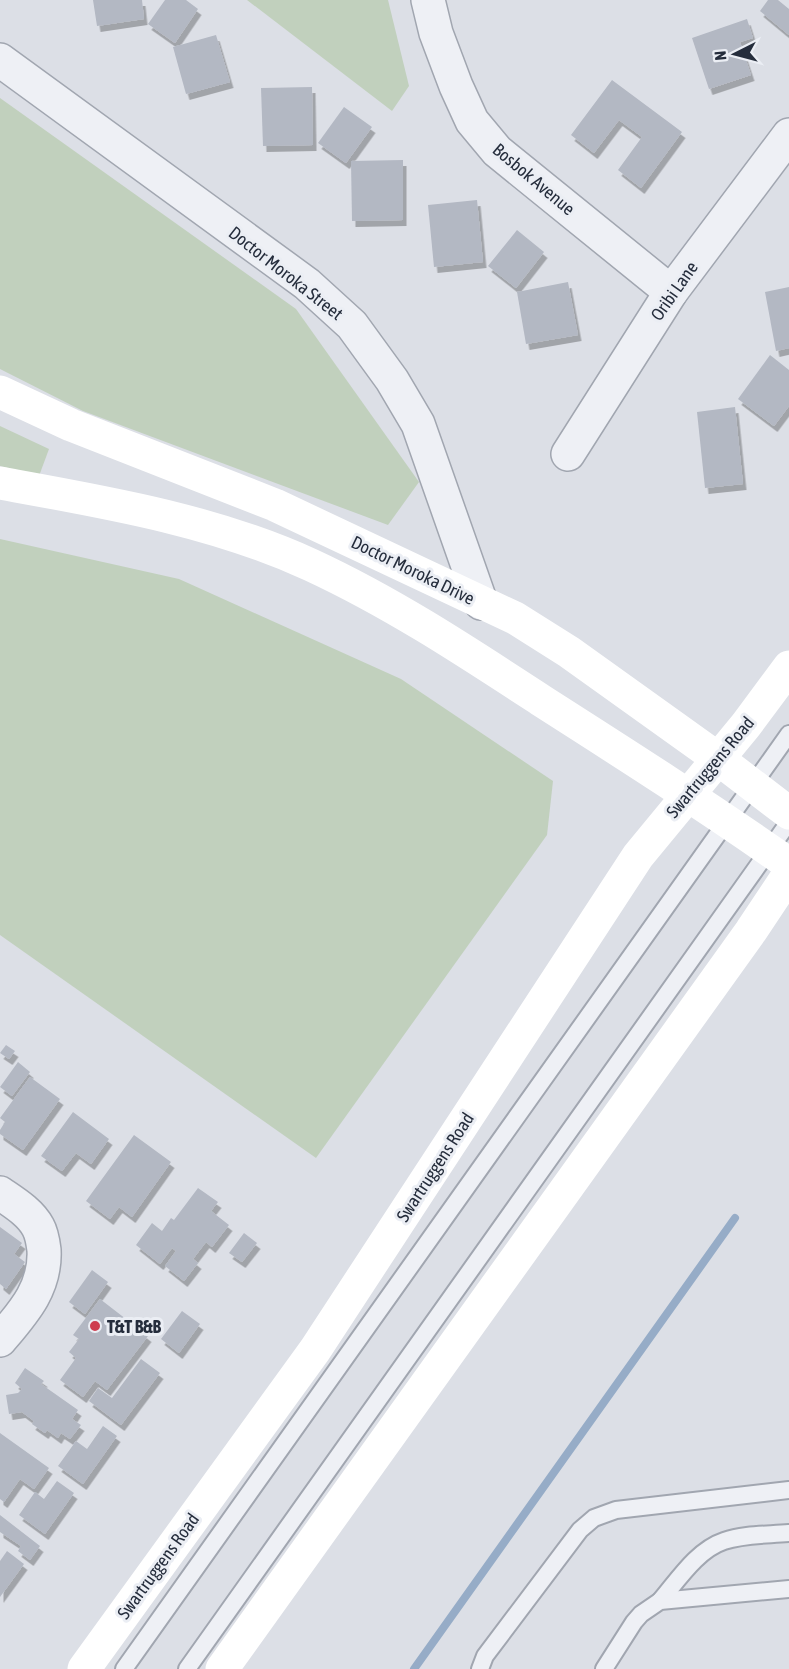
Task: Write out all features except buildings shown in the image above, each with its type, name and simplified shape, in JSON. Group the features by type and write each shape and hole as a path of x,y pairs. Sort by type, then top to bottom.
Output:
{"main road":[{"name":"Doctor Moroka Drive","path":"0,392 71,425 275,505 440,581 514,618 569,652 717,758 789,813"},
{"path":"0,483 169,516 255,543 310,565 367,593 434,631 688,793 782,862 744,941 222,1669"},
{"name":"Swartruggens Road","path":"84,1669 315,1350 638,856 789,668"}],"street":[{"name":"Bosbok Avenue","path":"428,0 436,33 456,86 478,129 497,151 671,291"},
{"name":"Doctor Moroka Street","path":"0,60 307,284 352,325 392,380 418,424 481,603"},
{"name":"Oribi Lane","path":"568,454 671,291 789,135"},
{"path":"0,1192 25,1211 38,1226 43,1241 45,1264 30,1303 0,1340"}],"lane":[{"path":"124,1669 789,734"},
{"path":"187,1669 782,862 789,822"},
{"path":"480,1669 485,1656 580,1530 594,1518 616,1510 789,1490"},
{"path":"604,1669 634,1622 641,1614 660,1601 693,1563 723,1541 789,1533"},
{"path":"660,1601 789,1589"}],"green space":[{"path":"247,0 388,0 409,86 392,111"},
{"path":"0,98 296,309 419,482 388,525 83,411 0,369"},
{"path":"0,426 49,449 39,476 0,466"},
{"path":"0,539 179,579 401,679 553,781 547,835 316,1158 0,935"}],"waterway":[{"path":"414,1669 735,1218"}],"place":[{"name":"T&T B&B","path":"95,1326"}]}
